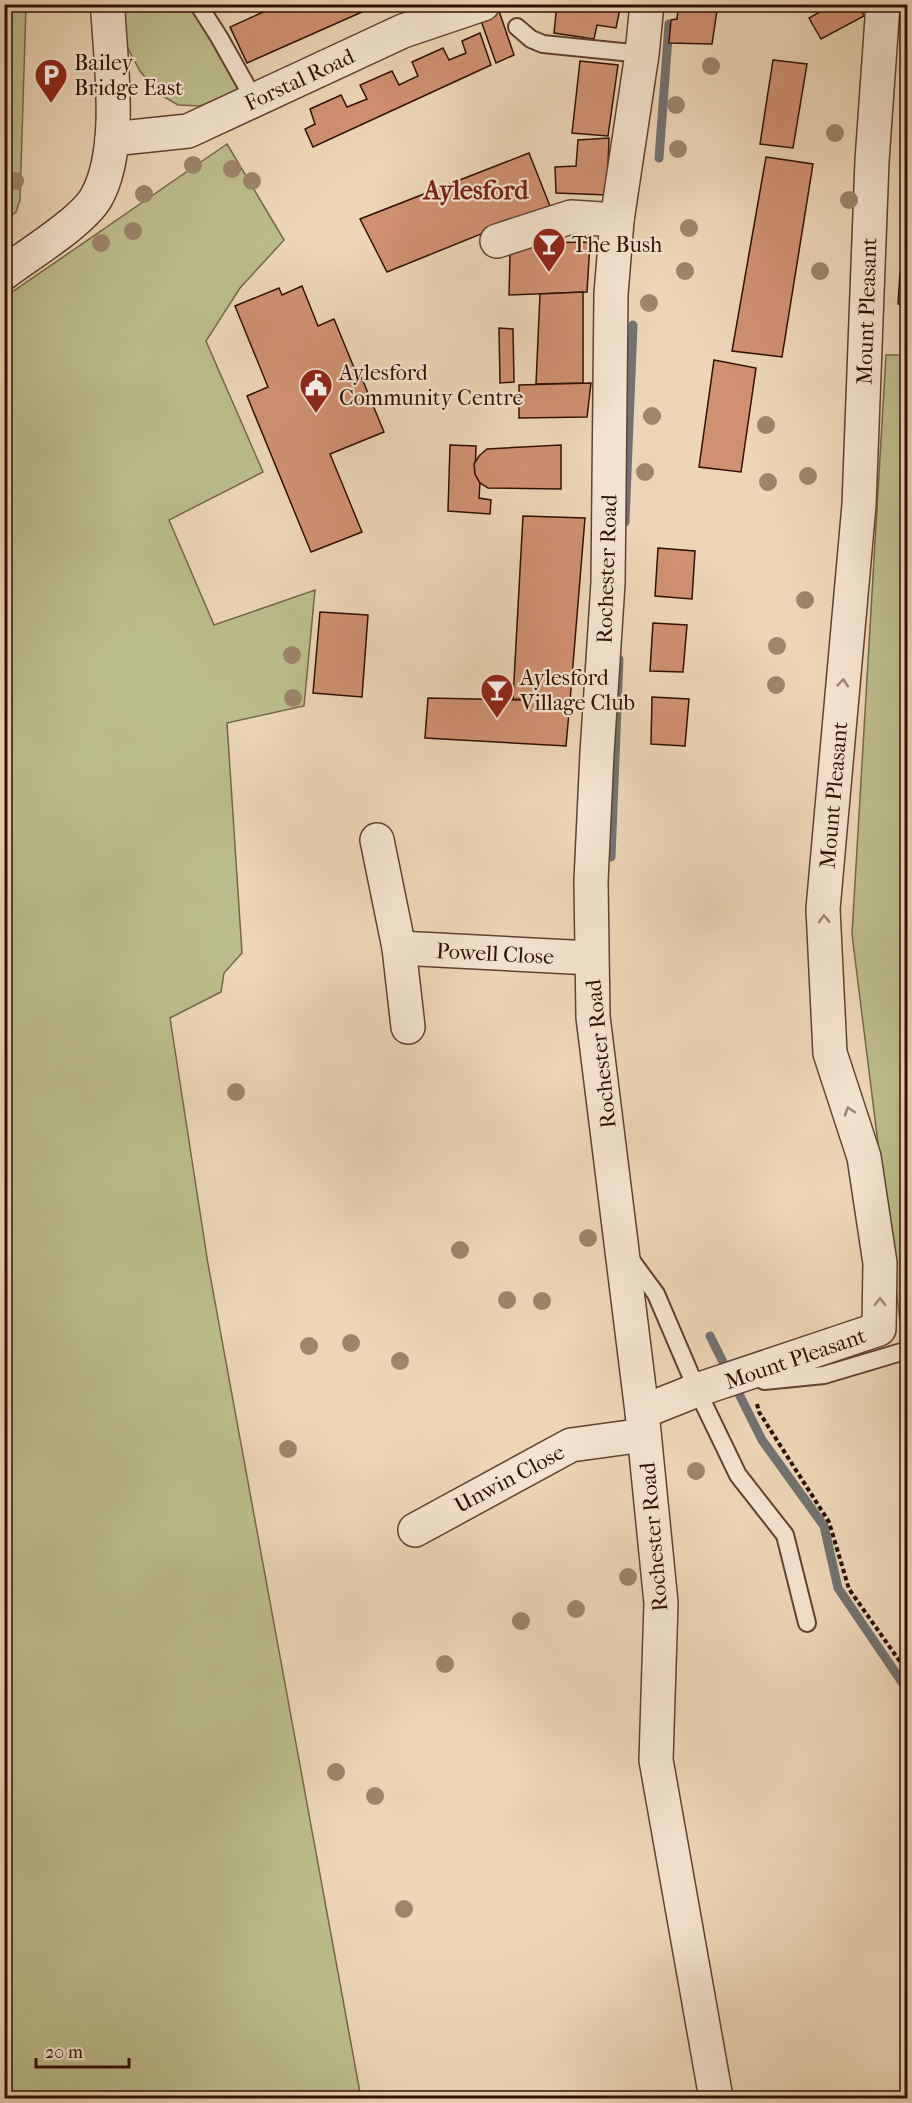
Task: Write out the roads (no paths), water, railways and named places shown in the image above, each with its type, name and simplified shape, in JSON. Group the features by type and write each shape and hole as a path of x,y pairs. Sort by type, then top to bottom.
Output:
{"street":[{"path":"4,273 71,224 95,199 104,179 112,139 108,13 110,4"},
{"name":"Forstal Road","path":"112,139 188,131 402,31 483,4"},
{"name":"Rochester Road","path":"647,4 642,54 617,220 610,294 608,583 591,881 591,958 593,1017 643,1424 661,1603 656,1760 716,2098"},
{"name":"Mount Pleasant","path":"643,1424 728,1381 879,1329 880,1263 864,1157 830,1053 824,909 859,505 872,161 883,4"},
{"path":"497,241 571,217 617,220"},
{"path":"377,840 399,948 408,1027"},
{"name":"Powell Close","path":"399,948 591,958"},
{"name":"Unwin Close","path":"415,1530 570,1445 643,1424"}],"lane":[{"path":"198,4 255,101"},
{"path":"517,27 531,39 543,44 642,54"},
{"path":"621,1246 656,1294 728,1381 738,1475 785,1535 807,1623"},
{"path":"728,1381 764,1381 824,1375 908,1350"}],"waterway":[{"path":"659,158 669,24"},
{"path":"625,522 633,325"},
{"path":"611,857 619,659"},
{"path":"710,1336 762,1440 824,1526 838,1588 908,1691"}],"place":[{"name":"Bailey Bridge East","path":"51,104"},
{"name":"The Bush","path":"549,273"},
{"name":"Aylesford Community Centre","path":"316,414"},
{"name":"Aylesford Village Club","path":"497,719"}],"district":[{"name":"Aylesford","path":"476,190"}]}
